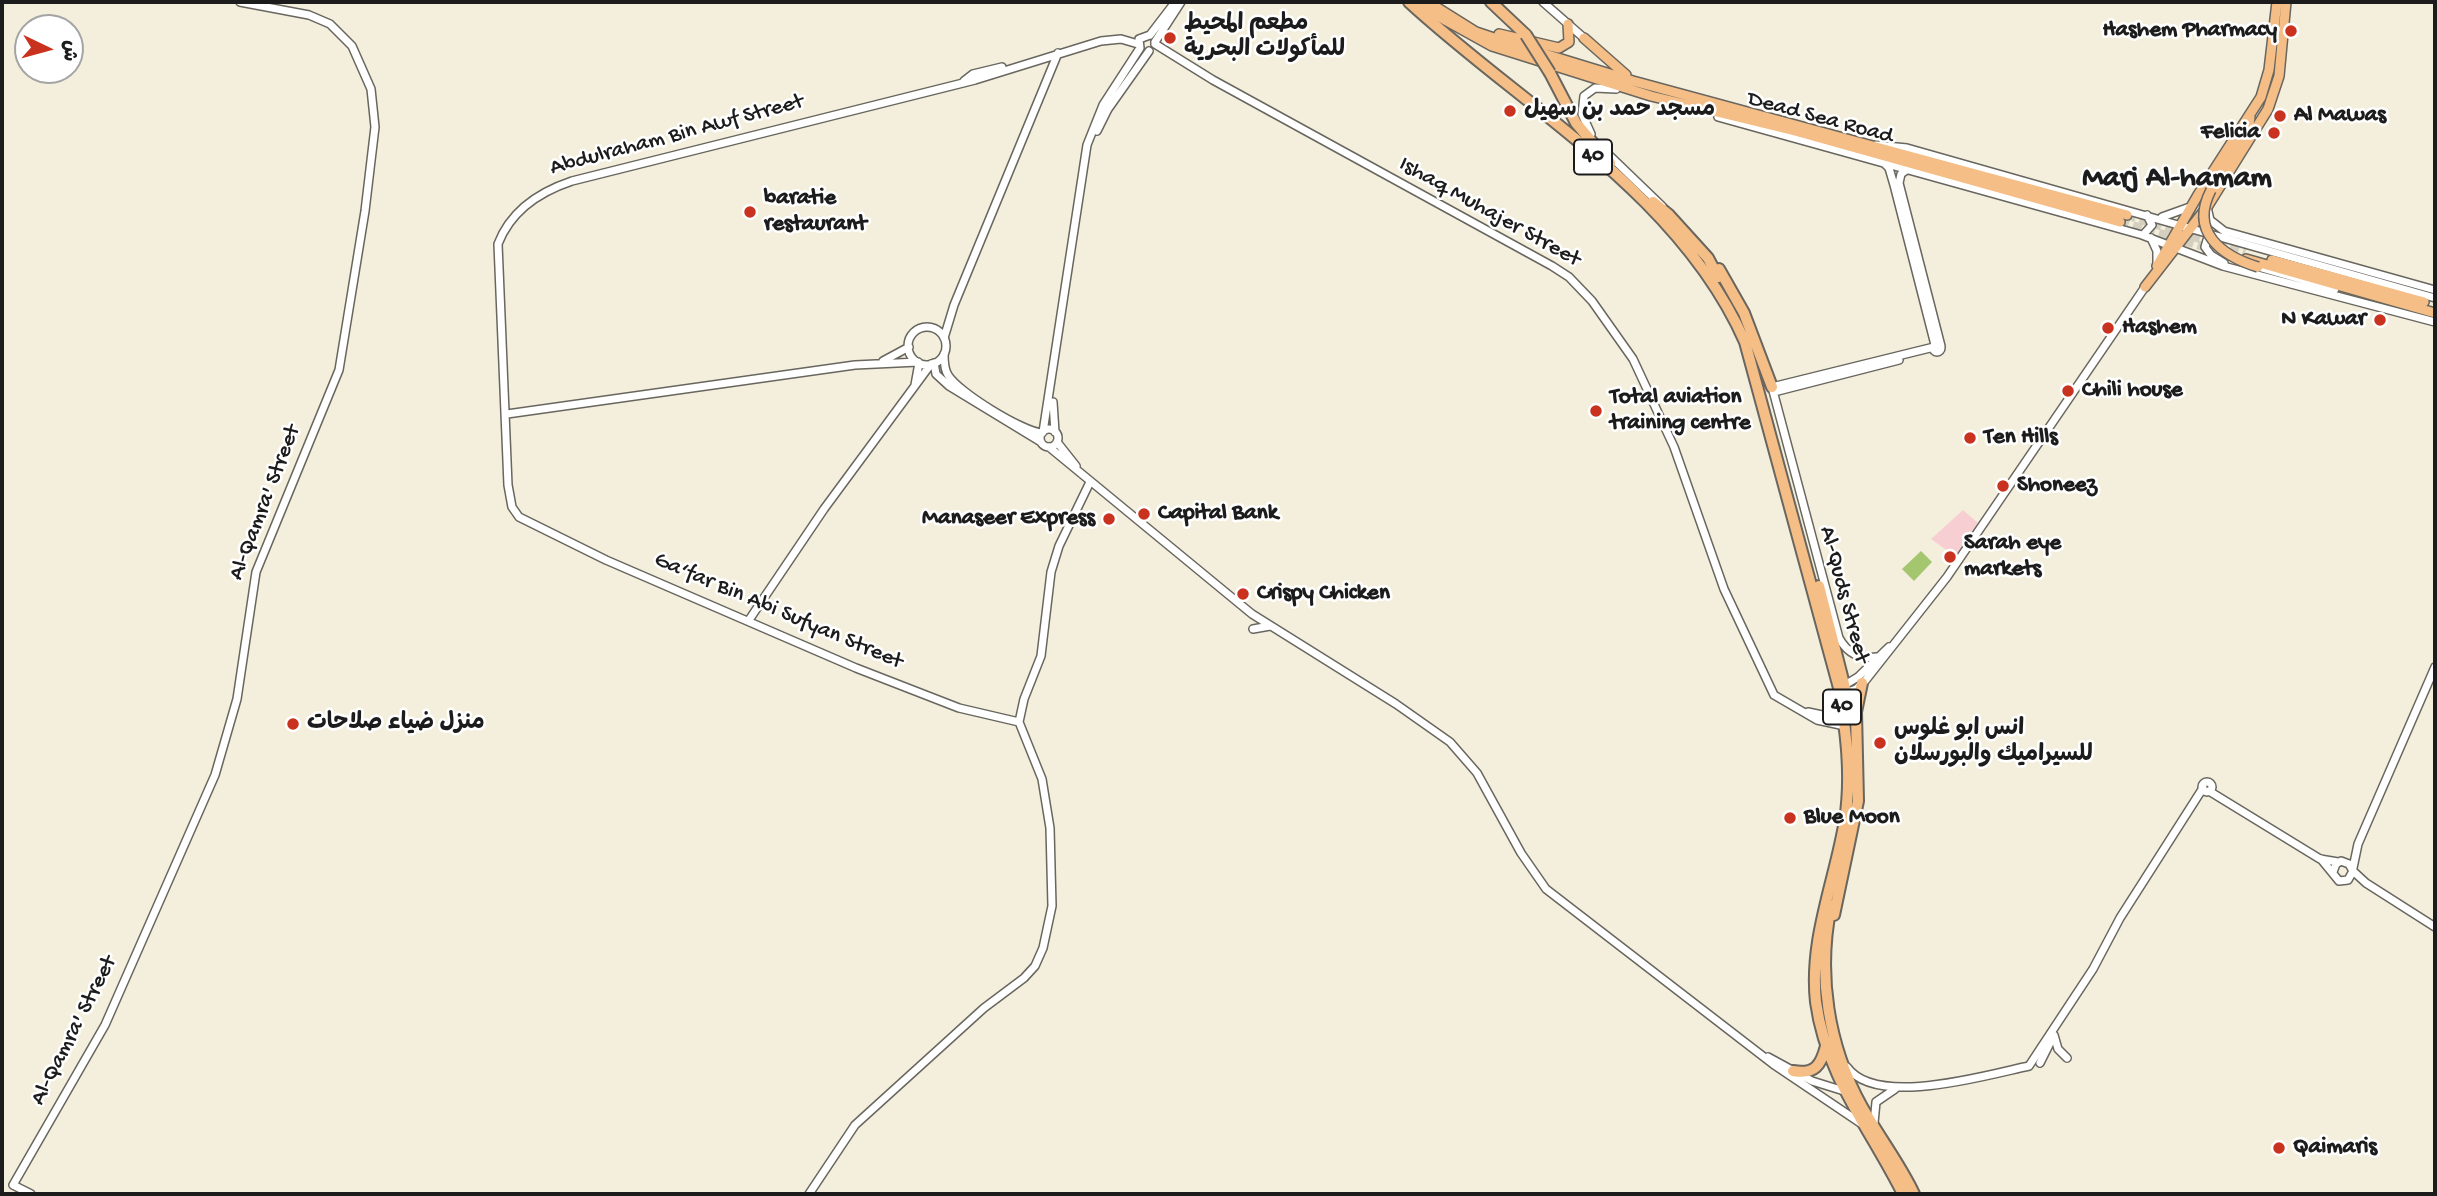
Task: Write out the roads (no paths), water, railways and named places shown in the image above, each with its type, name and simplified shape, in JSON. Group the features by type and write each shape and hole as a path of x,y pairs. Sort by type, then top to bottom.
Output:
{"highway":[{"name":"40","path":"1411,2 1658,216 1678,235 1724,292"},
{"name":"40","path":"1491,2 1526,35 1576,122 1593,146 1669,215 1708,258 1724,292"},
{"path":"1708,258 1714,261 1744,313 1773,389"},
{"name":"Al-Quds Street","path":"1724,292 1755,373 1843,690 1854,754 1853,802 1820,977 1848,1090 1878,1133 1914,1194"},
{"path":"1828,930 1838,901 1858,801 1856,705 1862,683"},
{"name":"Al-Quds Street","path":"1843,690 1847,801 1818,934 1826,1046 1862,1124 1901,1192"},
{"path":"1793,1071 1806,1073 1815,1069 1821,1062 1826,1046"}],"main road":[{"name":"Dead Sea Road","path":"1411,2 1478,40 1651,96 2124,218 1871,145"},
{"path":"1428,2 1476,32 1633,81 1871,145"},
{"path":"2145,287 2169,258 2180,225 2190,206 2250,115 2266,83 2277,2"},
{"path":"2145,287 2157,265 2207,207 2273,100 2279,76 2286,2"},
{"path":"1465,24 1559,48 1569,42 1568,24"},
{"path":"1584,38 1633,81"},
{"path":"1560,67 1571,61"},
{"path":"2250,115 2248,131 2211,190 2205,213 2213,242 2232,258 2258,268"},
{"path":"2434,319 2245,255 2435,306"}],"street":[{"name":"Al-Qamra' Street","path":"31,1194 13,1185 100,1035 215,775 237,699 256,572 339,370 365,211 375,127 371,89 352,46 330,24 309,15 240,2"},
{"path":"1152,44 1176,2"},
{"path":"1083,475 1057,442 1052,406 1093,142 1108,109 1181,2"},
{"path":"1543,2 1584,38"},
{"name":"Abdulraham Bin Awf Street","path":"528,522 515,512 510,501 496,254 506,228 538,194 572,181 668,155 964,81 1058,51 1110,39 1139,43"},
{"path":"1041,443 1087,145 1103,105 1139,43 1152,44"},
{"name":"Ishaq Muhajer Street","path":"1139,43 1152,44 1552,266 1579,286 1619,337 1661,418 1724,589 1774,695 1817,720 1846,726"},
{"path":"1055,432 1025,429 955,383 947,373 944,338 948,319 1058,51"},
{"name":"Dead Sea Road","path":"1669,215 1654,194 1609,155 1590,132 1581,108 1589,92 1609,87 1909,169 2146,236 2192,255 2266,278"},
{"path":"1871,145 1907,148 2435,298"},
{"path":"1882,162 1889,168 1894,185 1936,347"},
{"path":"1909,169 1901,174 1899,183 1936,347"},
{"path":"2150,215 2173,216 2190,206"},
{"path":"2207,207 2210,220 2224,231 2435,290"},
{"path":"2150,215 2152,225 2146,236 2157,251 2157,265"},
{"path":"2214,236 2206,243 2211,255 2266,278 2434,319"},
{"path":"2169,258 2192,255"},
{"path":"2258,268 2434,319"},
{"path":"2371,278 2417,284"},
{"path":"1843,690 1862,683 1947,577 2145,287"},
{"path":"879,363 909,347 916,331 934,328 948,319"},
{"path":"934,328 944,338"},
{"path":"909,347 918,362 913,389"},
{"path":"1877,657 1862,658 1852,653 1839,638 1773,389 1936,347"},
{"path":"749,620 824,509 932,363 944,354"},
{"path":"506,414 879,363 932,363"},
{"path":"932,363 936,374 948,386 1049,447 1167,547 1270,626 1396,704 1450,741 1478,773 1521,853 1546,889 1764,1056 1862,1124"},
{"path":"1049,447 1057,442"},
{"path":"809,1194 855,1125 891,1089 932,1058 973,1017 1030,972 1046,940 1052,890 1048,805 1042,779 1019,722 1024,699 1041,656 1046,599 1054,562 1090,482"},
{"name":"Ga‘far Bin Abi Sufyan Street","path":"528,522 617,565 960,708 1019,722"},
{"path":"1253,629 1270,626"},
{"path":"1843,690 1890,646"},
{"path":"2348,880 2353,870 2358,844 2435,667"},
{"name":"Ishaq Muhajer Street","path":"1804,711 1836,718 1843,713"},
{"path":"1878,1133 1873,1115 1876,1102 1883,1094 1901,1087 1958,1080 2029,1066 2093,969 2120,918 2195,804 2208,789 2320,859 2337,880 2366,883"},
{"path":"2333,872 2358,844"},
{"path":"2320,859 2340,862 2366,883 2435,927"},
{"path":"2040,1063 2057,1025"},
{"path":"2054,1034 2056,1045 2067,1058"},
{"path":"1839,1054 1853,1074 1863,1082 1901,1087"},
{"path":"1764,1056 1812,1081 1848,1090"}],"tunnel":[{"path":"2127,215 2245,253"},
{"path":"2120,222 2226,253"}],"place":[{"name":"Hashem Pharmacy","path":"2291,31"},
{"name":"مطعم المحيط للمأكولات البحرية","path":"1170,38"},
{"name":"مسجد حمد بن سهيل","path":"1510,111"},
{"name":"Al Mawas","path":"2280,116"},
{"name":"Felicia","path":"2274,133"},
{"name":"baratie restaurant","path":"750,212"},
{"name":"N Kawar","path":"2380,320"},
{"name":"Hashem","path":"2108,328"},
{"name":"Chili house","path":"2068,391"},
{"name":"Total aviation training centre","path":"1596,411"},
{"name":"Ten Hills","path":"1970,438"},
{"name":"Shoneez","path":"2003,486"},
{"name":"Capital Bank","path":"1144,514"},
{"name":"Manaseer Express","path":"1109,519"},
{"name":"Sarah eye markets","path":"1950,557"},
{"name":"Crispy Chicken","path":"1243,594"},
{"name":"منزل ضياء صلاحات","path":"293,724"},
{"name":"انس ابو غلوس للسيراميك والبورسلان","path":"1880,743"},
{"name":"Blue Moon","path":"1790,818"},
{"name":"Qaimaris","path":"2279,1148"}],"district":[{"name":"Marj Al-hamam","path":"2177,180"}]}
